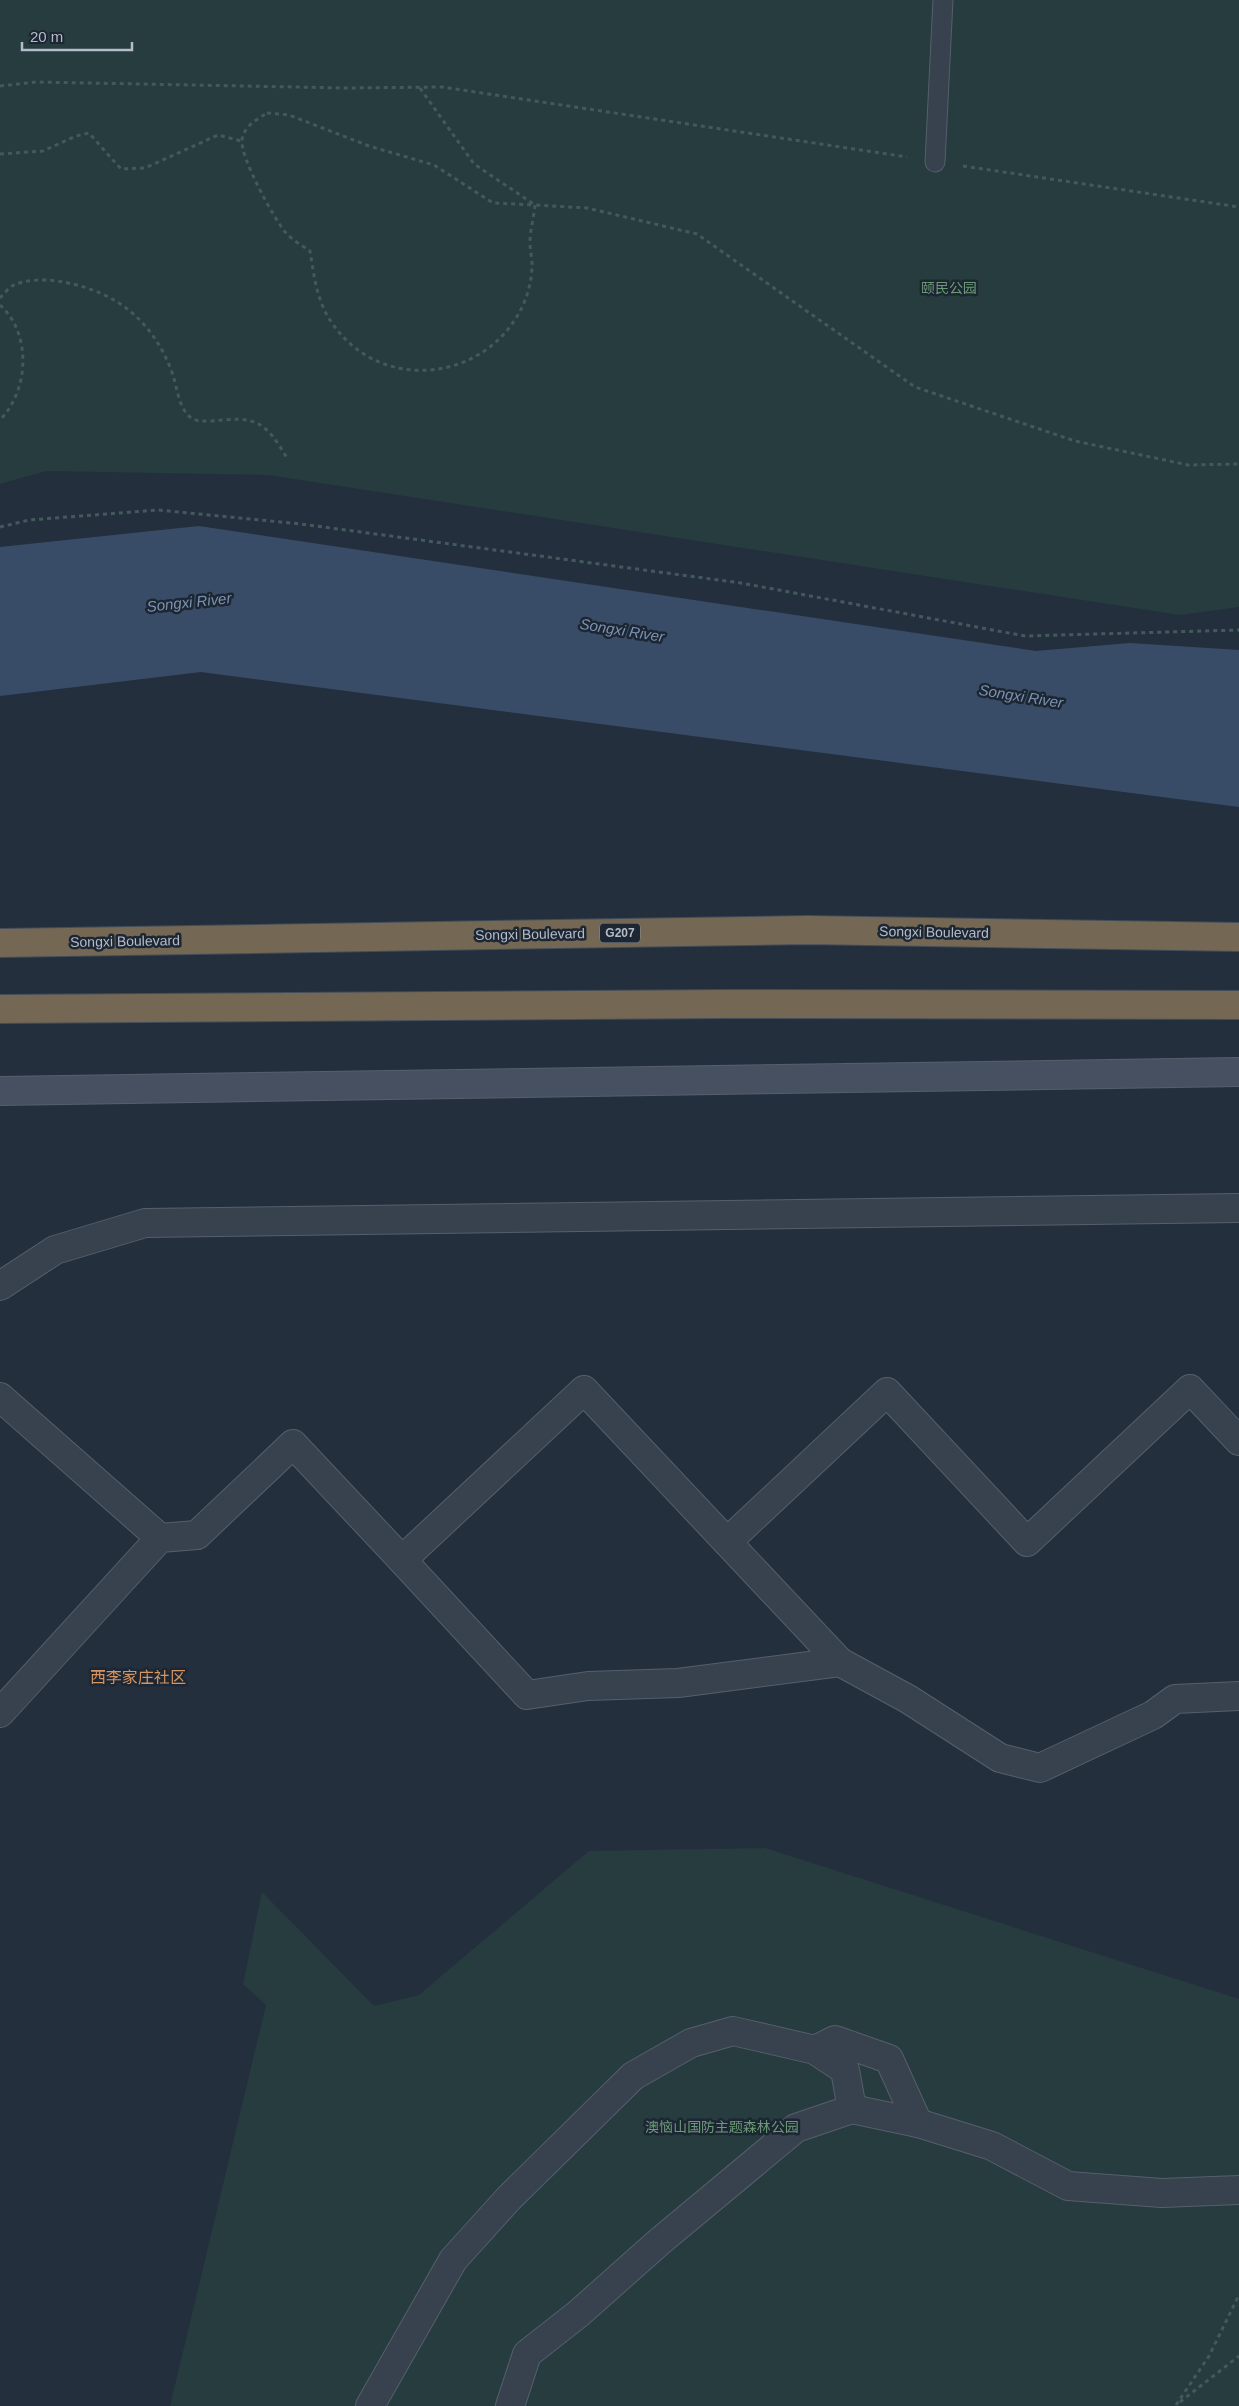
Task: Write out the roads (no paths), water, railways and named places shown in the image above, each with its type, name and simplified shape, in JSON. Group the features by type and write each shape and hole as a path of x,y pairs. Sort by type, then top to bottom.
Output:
{"highway":[{"name":"Songxi Boulevard","path":"0,943 808,930 1239,937"},
{"path":"0,1009 724,1004 1239,1006"}],"main road":[{"path":"0,1091 1239,1072"}],"street":[{"path":"0,1286 55,1250 145,1223 1239,1208"},
{"path":"727,1542 887,1392 1027,1542 1190,1389 1239,1441"},
{"path":"402,1560 584,1390 840,1662 908,1699 1000,1758 1040,1768 1153,1715 1175,1699 1239,1696"},
{"path":"0,1397 160,1538"},
{"path":"0,1713 160,1538 197,1535 293,1444 527,1695 588,1686 678,1683 840,1662"},
{"path":"370,2406 453,2260 509,2198 633,2076 691,2043 733,2031 815,2050 845,2070 852,2109"},
{"path":"815,2050 835,2040 889,2059 918,2123"},
{"path":"510,2406 527,2354 578,2314 659,2242 796,2128 852,2109 918,2123 992,2146 1068,2186 1162,2193 1239,2190"}],"lane":[{"path":"935,162 943,0"}],"water":[{"name":"Songxi River","path":"199,526 1036,651 1130,643 1239,650 1239,807 201,672 0,696 0,547"}],"district":[{"name":"西李家庄社区","path":"138,1677"}],"park label":[{"name":"颐民公园","path":"949,288"},
{"name":"澳恼山国防主题森林公园","path":"722,2127"}]}
